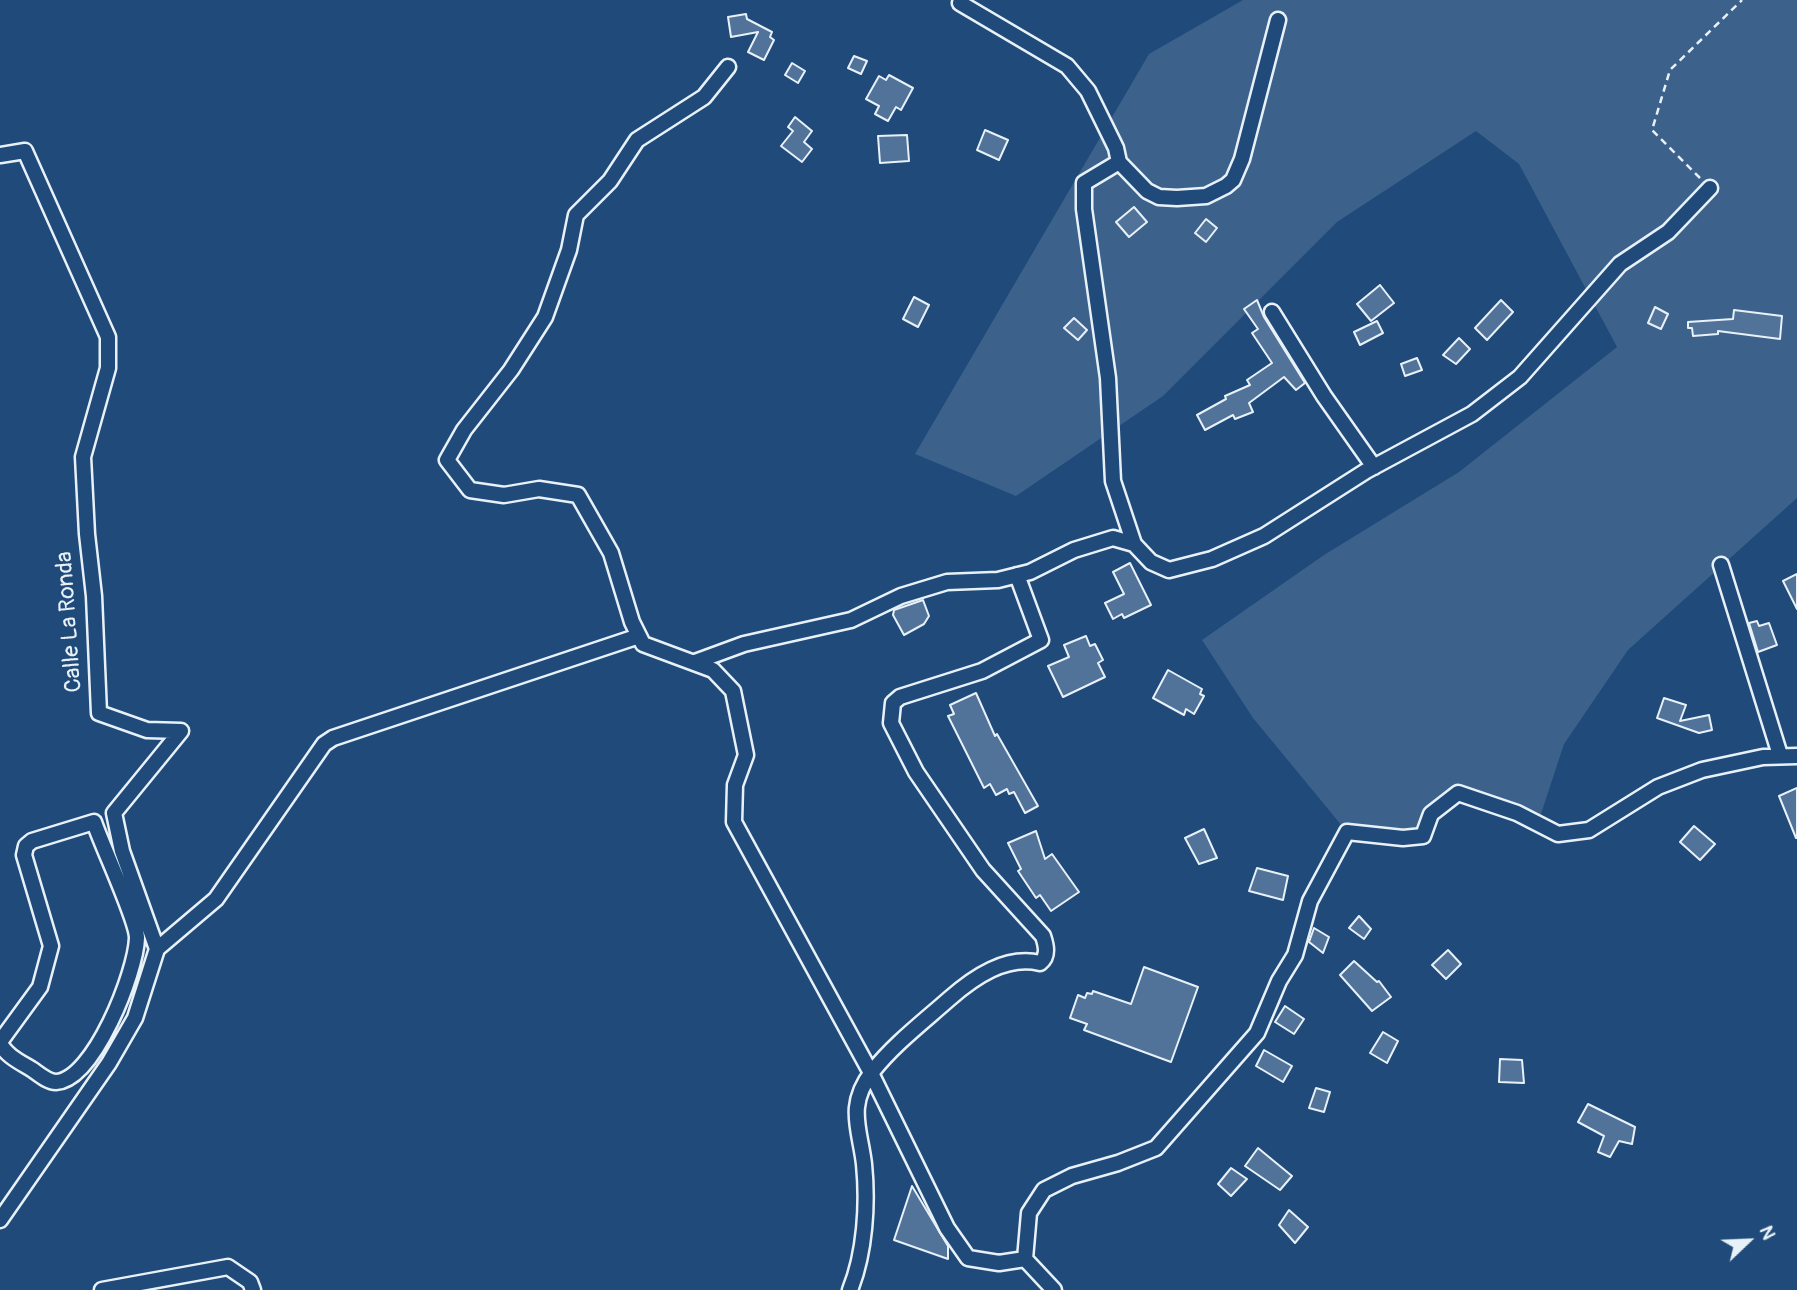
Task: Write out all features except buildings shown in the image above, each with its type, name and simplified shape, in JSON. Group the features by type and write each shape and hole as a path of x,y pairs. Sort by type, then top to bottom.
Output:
{"street":[{"path":"960,3 1067,66 1088,91 1116,148 1119,162 1147,191 1159,197 1206,196 1233,180 1242,159 1278,20"},
{"path":"728,67 704,97 638,140 610,180 576,215 569,250 545,317 511,370 464,430 447,460 470,489 504,495 539,489 578,495 611,553 643,644 713,670 733,691 741,718 746,755 735,785 734,822 871,1073 947,1228 968,1258 999,1263 1025,1259"},
{"name":"Calle La Ronda","path":"0,155 24,151 108,337 108,368 83,457 94,596 99,713 147,730 181,731 114,813 122,852 157,949"},
{"path":"1119,162 1086,180 1084,198 1108,378 1112,481 1134,544 1151,562 1169,570 1212,559 1264,536 1374,467 1472,414 1520,377 1620,264 1668,232 1710,188"},
{"path":"1272,312 1324,396 1374,467"},
{"path":"695,662 744,644 851,620 901,596 947,582 998,580 1017,575 1074,550 1113,538 1134,544"},
{"path":"1721,565 1780,755"},
{"path":"850,1290 857,1273 865,1213 864,1163 855,1125 860,1095 871,1073 906,1038 975,978 993,968 1044,960 1047,946 1043,936 983,870 916,772 891,723 893,703 900,697 982,671 1041,640 1017,575"},
{"path":"0,1220 109,1063 135,1018 157,949 216,899 324,744 333,737 639,636"},
{"path":"1054,1290 1025,1259 1029,1213 1044,1190 1072,1176 1118,1163 1156,1147 1256,1033 1279,981 1295,955 1310,901 1347,832 1403,838 1423,836 1431,814 1458,793 1517,813 1558,834 1590,830 1658,788 1702,769 1780,755 1797,756"},
{"path":"94,822 137,939 129,977 115,1017 75,1073 65,1080 50,1081 5,1051 0,1042 40,987 51,946 24,855 26,846 32,841 94,822"},
{"path":"115,1017 135,1018"},
{"path":"102,1290 228,1267 250,1282 253,1290"}],"path":[{"path":"1710,188 1652,130 1670,70 1742,0"}],"shaded area":[{"path":"1243,0 1797,0 1797,498 1628,650 1564,744 1538,823 1458,793 1431,814 1423,836 1347,832 1253,718 1202,640 1324,555 1459,472 1617,347 1519,164 1476,131 1337,222 1163,396 1016,496 915,454 1149,54"}]}
